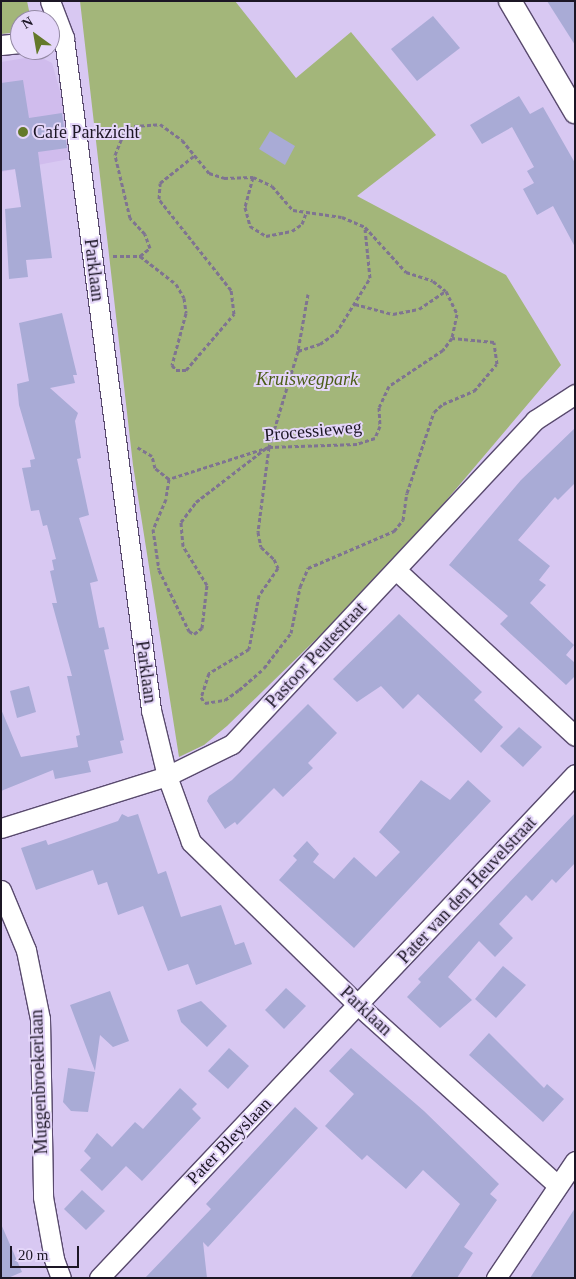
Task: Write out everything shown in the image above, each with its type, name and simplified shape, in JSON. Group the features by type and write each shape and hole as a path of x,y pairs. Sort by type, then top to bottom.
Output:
{"street":[{"path":"510,1 575,112"},
{"name":"Parklaan","path":"60,58 92,256 151,710 167,776 191,842 358,1005 557,1186"},
{"name":"Pastoor Peutestraat","path":"1,828 167,776 232,744 535,420 575,394"},
{"path":"396,570 575,736"},
{"name":"Pater van den Heuvelstraat","path":"358,1005 575,774"},
{"name":"Muggenbroekerlaan","path":"1,890 26,950 40,1018 44,1197 54,1259 61,1278"},
{"name":"Pater Bleyslaan","path":"99,1278 358,1005"},
{"path":"496,1278 575,1161"}],"path":[{"path":"140,256 150,248 145,234 130,218 115,155 124,133 134,126 160,124 195,155 209,173 224,178 253,177 272,186 293,210 342,217 365,228 406,272 433,281 446,291 457,314 452,338 494,342 497,364 474,391 443,404 434,412 406,493 403,520 394,531 308,568 300,587 291,633 264,668 225,700 210,704 201,697 209,673 249,649 259,595 278,568 258,537 268,446 298,351 308,294"},
{"path":"92,256 140,256 176,284 184,298 186,313 172,365 176,370 186,370 234,314 231,290 158,199 160,183 195,155"},
{"path":"253,177 245,207 250,226 266,236 292,231 302,224 306,213"},
{"path":"298,351 320,344 336,333 370,278 365,228"},
{"path":"355,304 392,314 420,309 446,291"},
{"name":"Processieweg","path":"169,479 268,446 357,444 375,438 380,426 379,407 389,386 443,350 452,338"},
{"path":"117,447 142,447 152,456 155,468 169,479 153,529 159,570 189,631 194,634 202,628 207,585 182,546 181,522 196,502 268,446"}],"shaded area":[{"path":"46,60 52,63 65,109 69,159 1,172 1,62"}],"green space":[{"path":"1,1 27,1 29,10 10,10 10,33 1,34"},
{"name":"Kruiswegpark","path":"80,1 235,1 296,78 351,32 436,135 357,196 506,275 561,365 389,568 227,726 204,745 179,757 133,465"}],"building":[{"path":"547,1 575,1 575,45"},
{"path":"433,16 460,48 417,81 391,49"},
{"path":"23,80 29,118 62,113 67,148 38,152 52,258 26,260 28,277 9,279 5,209 21,207 15,169 1,171 1,83"},
{"path":"519,96 530,114 543,107 575,163 575,247 553,206 537,215 523,189 534,183 527,171 534,167 512,127 482,144 470,125"},
{"path":"270,131 295,146 285,165 259,149"},
{"path":"62,313 77,375 73,375 75,383 50,388 78,413 75,421 81,458 77,459 89,515 79,518 98,581 90,583 99,628 104,627 109,649 104,650 124,740 120,741 123,753 88,761 91,772 55,779 53,770 1,791 1,709 21,757 78,747 76,736 80,735 67,676 72,676 52,603 57,603 50,571 54,570 52,560 56,559 47,525 43,526 39,510 31,511 22,468 31,467 30,460 35,459 19,405 17,384 29,381 19,323"},
{"path":"575,428 575,483 558,500 555,497 518,540 550,566 539,580 546,585 530,603 574,645 566,655 575,663 575,676 566,685 500,624 508,616 449,565 521,480"},
{"path":"399,614 482,692 474,700 503,727 481,753 418,694 403,709 381,686 357,702 333,679"},
{"path":"29,686 36,712 17,718 10,691"},
{"path":"308,704 337,733 308,763 313,768 283,797 274,788 237,825 235,822 225,829 207,801 209,796 232,780"},
{"path":"519,727 542,747 523,767 500,746"},
{"path":"421,780 450,800 468,780 491,801 354,948 279,880 297,860 293,856 307,841 319,854 313,862 334,879 354,857 376,877 400,852 379,832"},
{"path":"575,813 575,863 556,883 552,879 532,901 526,895 499,924 513,938 495,957 479,941 448,977 472,1000 440,1028 407,997 421,982 418,979"},
{"path":"122,814 128,817 138,814 158,874 166,871 181,917 221,905 235,945 244,942 252,964 196,985 188,964 168,971 143,906 118,915 107,882 98,885 93,870 36,890 21,848 46,840 48,845 63,840 118,821"},
{"path":"503,966 526,985 496,1018 475,999"},
{"path":"286,988 306,1006 284,1029 265,1010"},
{"path":"110,991 129,1041 113,1047 100,1035 95,1071 70,1005"},
{"path":"201,1001 227,1026 207,1047 181,1022 177,1010"},
{"path":"489,1033 544,1088 547,1084 564,1099 543,1122 469,1055"},
{"path":"229,1048 249,1066 228,1089 208,1071"},
{"path":"351,1048 424,1111 499,1184 490,1194 497,1200 464,1247 473,1253 457,1278 410,1278 460,1204 423,1170 406,1189 367,1155 362,1160 325,1126 354,1094 329,1071"},
{"path":"68,1068 95,1072 88,1112 71,1111 63,1102"},
{"path":"180,1088 197,1104 192,1109 201,1118 142,1181 126,1166 102,1191 80,1170 91,1158 84,1151 97,1133 112,1147 135,1122 143,1129"},
{"path":"295,1107 318,1128 208,1247 203,1242 207,1278 145,1278 211,1209 206,1204"},
{"path":"82,1190 105,1211 86,1230 64,1209"},
{"path":"575,1208 575,1278 530,1278 556,1238"},
{"path":"1,1224 22,1272 8,1278 1,1278"}],"place":[{"name":"Cafe Parkzicht","path":"23,132"}]}
